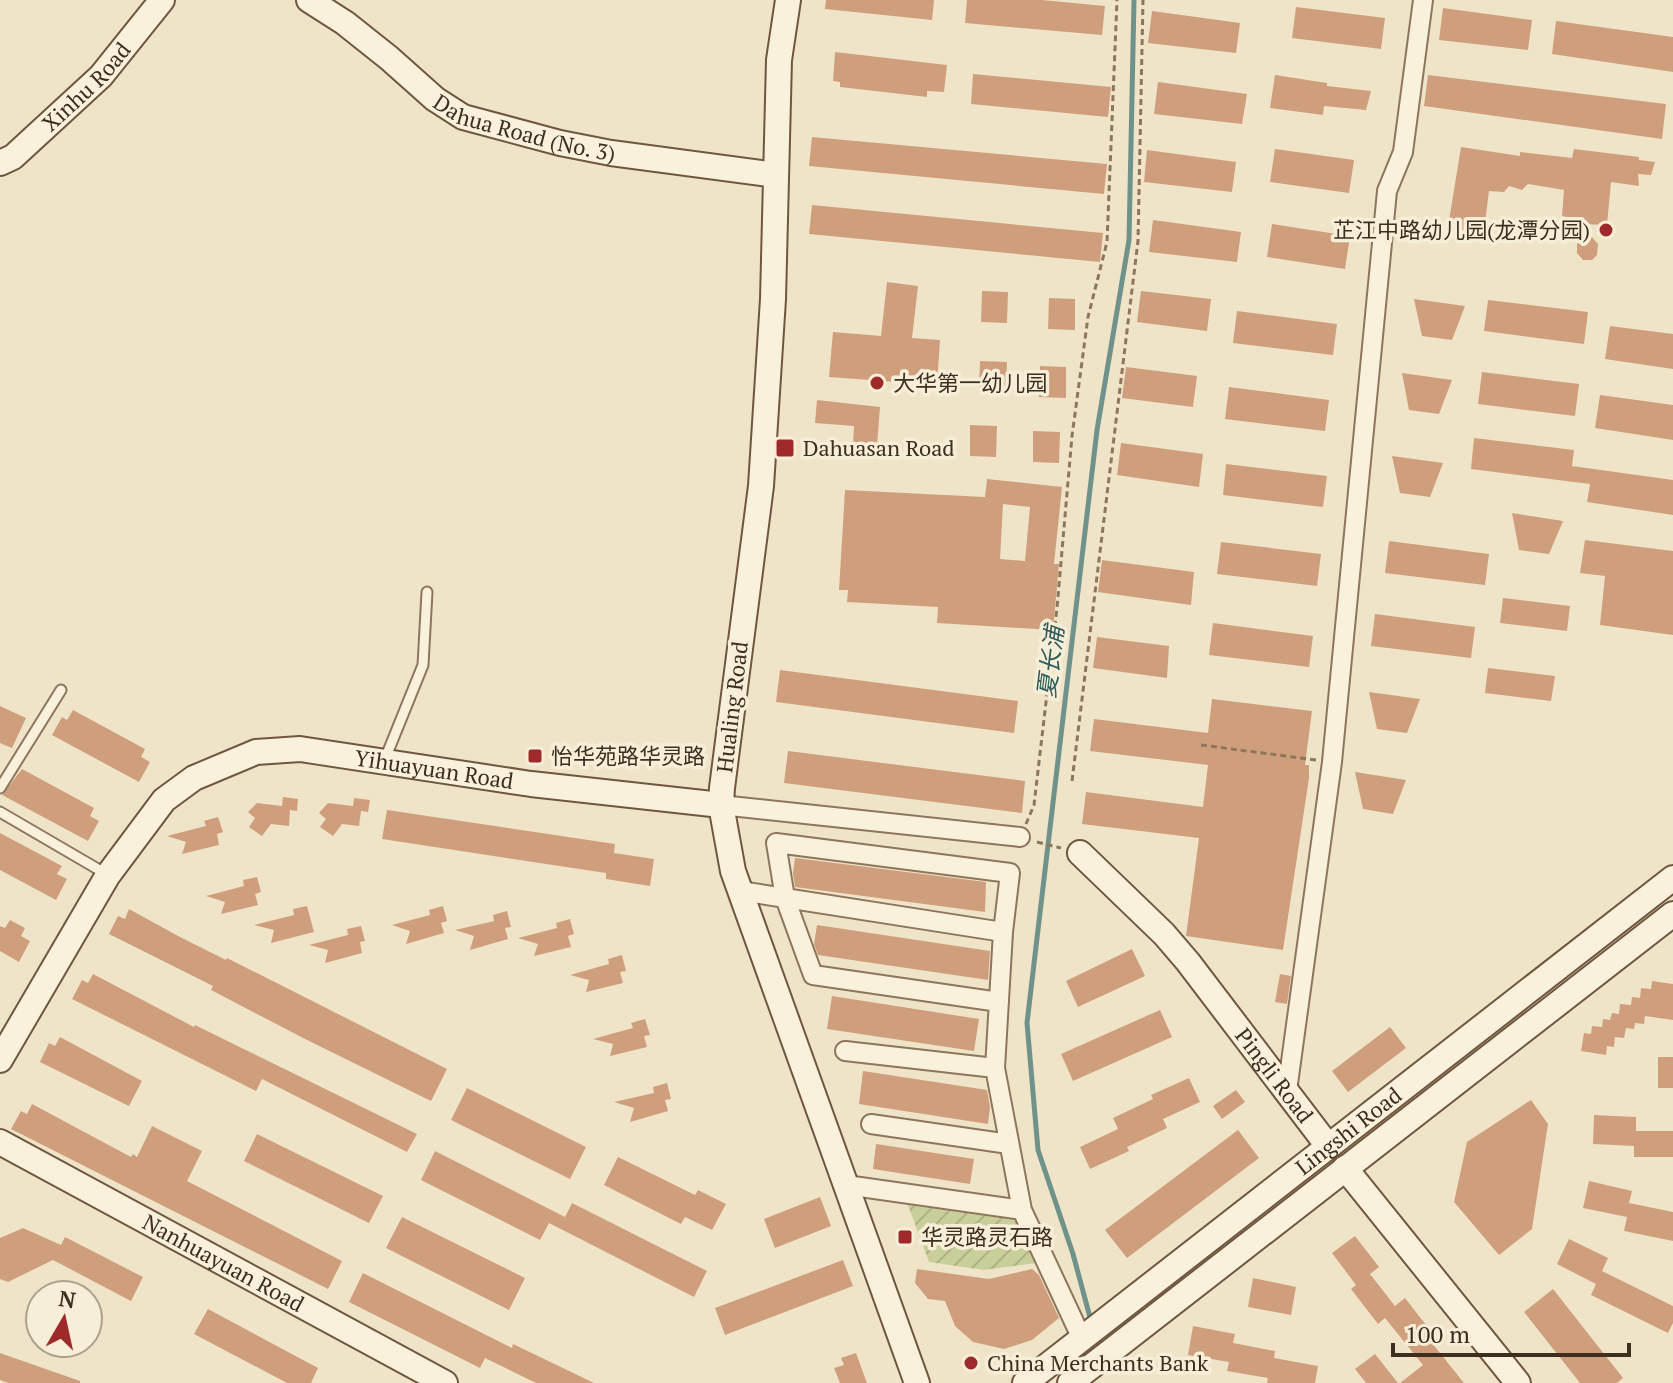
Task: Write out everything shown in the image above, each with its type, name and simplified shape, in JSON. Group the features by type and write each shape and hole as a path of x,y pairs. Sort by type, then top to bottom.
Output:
{"main road":[{"name":"Xinhu Road","path":"0,163 13,157 101,76 162,0"},
{"name":"Dahua Road (No. 3)","path":"309,0 345,23 435,99 463,117 611,153 776,175"},
{"name":"Hualing Road","path":"788,0 779,60 773,299 761,486 721,805 733,871 917,1383"},
{"name":"Yihuayuan Road","path":"0,1060 108,875 164,800 194,778 256,752 300,749 531,784 721,805"},
{"name":"Pingli Road","path":"1080,853 1164,934 1188,962 1328,1146"},
{"name":"Lingshi Road","path":"1025,1383 1673,878"},
{"name":"Lingshi Road","path":"1070,1383 1345,1168 1670,923"},
{"name":"Nanhuayuan Road","path":"0,1142 445,1383"},
{"name":"Pingli Road","path":"1345,1168 1518,1383"}],"street":[{"path":"1287,1091 1332,762 1387,191 1403,152 1423,0"},
{"name":"Yihuayuan Road","path":"721,805 1020,837"},
{"path":"999,1002 813,975 785,898 776,843 1010,873 1003,932 999,1002 995,1068 1022,1210 1082,1339"},
{"path":"741,891 1003,932"},
{"path":"845,1051 995,1068"},
{"path":"871,1124 1009,1144"},
{"name":"Pingli Road","path":"1328,1146 1345,1168"},
{"path":"846,1185 1022,1210"}],"lane":[{"path":"383,762 423,665 427,592"},
{"path":"0,788 61,690"},
{"path":"0,812 108,875"}],"path":[{"path":"1080,853 1020,837 1034,805 1057,608 1072,436 1088,317 1107,242 1117,0"},
{"path":"1072,781 1138,241 1143,0"},
{"path":"1201,745 1332,762"}],"green space":[{"path":"908,1205 1017,1220 1037,1263 984,1270 929,1262"}],"building":[{"path":"826,0 934,0 932,20 825,9"},
{"path":"967,0 1042,0 1105,6 1102,35 965,23"},
{"path":"1296,7 1385,18 1381,49 1292,38"},
{"path":"1443,8 1532,20 1528,50 1439,40"},
{"path":"1152,11 1240,23 1236,53 1148,43"},
{"path":"1556,21 1673,37 1673,72 1552,54"},
{"path":"835,52 947,65 944,92 927,91 927,97 840,87 840,82 833,81"},
{"path":"973,74 1111,87 1108,117 971,104"},
{"path":"1275,75 1371,91 1366,110 1324,106 1323,115 1270,108"},
{"path":"1428,75 1666,104 1662,139 1424,106"},
{"path":"1158,82 1247,94 1242,124 1154,114"},
{"path":"812,137 1107,164 1104,194 809,166"},
{"path":"1461,147 1520,156 1520,152 1572,158 1574,149 1639,157 1639,160 1655,162 1651,175 1638,174 1639,186 1611,182 1607,225 1584,224 1583,220 1562,216 1564,190 1528,184 1522,190 1509,186 1504,192 1489,191 1483,239 1447,233"},
{"path":"1275,149 1354,160 1349,193 1270,182"},
{"path":"1147,150 1236,162 1232,192 1144,182"},
{"path":"812,205 1103,233 1100,262 809,234"},
{"path":"1153,220 1241,232 1237,262 1149,252"},
{"path":"1272,224 1350,236 1345,269 1267,257"},
{"path":"1590,235 1598,244 1597,255 1592,260 1583,260 1577,253 1577,242"},
{"path":"887,282 918,286 912,338 940,340 937,385 829,377 833,332 881,336"},
{"path":"982,291 1008,292 1007,323 981,322"},
{"path":"1141,291 1211,299 1207,331 1137,322"},
{"path":"1049,298 1075,299 1075,330 1048,329"},
{"path":"1414,299 1465,306 1452,340 1422,336"},
{"path":"1488,300 1588,312 1584,344 1484,331"},
{"path":"1237,311 1337,324 1333,355 1233,343"},
{"path":"1610,326 1673,334 1673,369 1605,359"},
{"path":"980,361 1007,362 1006,393 979,392"},
{"path":"1040,366 1066,367 1066,398 1039,397"},
{"path":"1126,367 1197,376 1193,407 1122,398"},
{"path":"1482,372 1579,384 1575,416 1478,404"},
{"path":"1402,373 1452,380 1439,414 1409,410"},
{"path":"1229,387 1329,400 1325,431 1225,419"},
{"path":"1600,395 1673,405 1673,440 1595,428"},
{"path":"817,400 880,407 877,446 853,444 854,426 815,423"},
{"path":"970,425 997,426 996,457 970,456"},
{"path":"1033,431 1060,432 1059,463 1033,462"},
{"path":"1474,438 1574,450 1572,466 1673,480 1673,515 1587,502 1590,484 1471,469"},
{"path":"1121,443 1203,454 1199,487 1117,475"},
{"path":"1392,456 1443,463 1430,497 1400,493"},
{"path":"1226,464 1327,476 1323,507 1223,495"},
{"path":"987,479 1062,487 1054,564 1059,564 1053,630 937,623 938,607 847,602 848,590 839,590 845,490 985,497","holes":["1003,504 1030,507 1025,561 1000,559"]},
{"path":"1512,513 1563,521 1549,554 1519,550"},
{"path":"1585,540 1673,551 1673,635 1600,625 1605,576 1580,573"},
{"path":"1389,541 1489,554 1485,585 1385,573"},
{"path":"1221,542 1321,554 1317,586 1217,574"},
{"path":"1102,560 1194,572 1191,605 1098,592"},
{"path":"1503,598 1570,606 1567,631 1500,623"},
{"path":"1375,614 1475,627 1471,658 1371,646"},
{"path":"1213,623 1313,636 1309,667 1209,655"},
{"path":"1097,637 1169,646 1167,678 1093,668"},
{"path":"1488,668 1555,676 1551,701 1485,693"},
{"path":"780,670 1018,701 1014,733 776,702"},
{"path":"1369,692 1420,699 1407,733 1377,729"},
{"path":"1212,699 1312,711 1305,765 1309,765 1309,778 1283,950 1186,936 1199,838 1082,824 1086,792 1203,807 1208,765 1090,751 1094,719 1208,733"},
{"path":"0,706 26,718 12,748 0,743"},
{"path":"73,710 145,749 141,757 150,762 139,782 52,735 62,717 67,720"},
{"path":"788,751 1025,781 1022,813 784,783"},
{"path":"22,769 94,808 90,816 99,821 88,841 2,795"},
{"path":"1355,772 1406,780 1393,814 1363,809"},
{"path":"283,797 298,799 297,811 290,810 289,826 271,824 262,836 249,827 255,818 248,812 257,803 282,806"},
{"path":"354,798 370,800 368,812 361,811 359,826 342,824 333,836 320,827 326,819 319,813 328,803 353,806"},
{"path":"387,810 615,844 614,853 654,859 650,886 606,879 606,873 382,839"},
{"path":"218,817 223,832 217,834 219,845 182,854 186,842 167,836 206,826 204,821"},
{"path":"0,833 62,866 57,874 67,879 56,900 0,870"},
{"path":"795,858 986,882 985,912 795,887"},
{"path":"257,877 261,892 255,894 258,905 221,914 225,902 206,896 244,886 243,880"},
{"path":"307,906 314,932 271,943 274,930 254,925 294,915 293,909"},
{"path":"443,906 447,921 441,923 444,933 406,944 410,931 392,925 430,915 429,910"},
{"path":"129,909 447,1069 431,1101 307,1040 211,990 213,986 109,934 118,916 125,919"},
{"path":"507,911 511,927 505,928 508,939 470,950 474,936 455,930 494,921 493,915"},
{"path":"570,919 574,934 568,936 571,947 534,956 538,944 518,938 557,928 556,923"},
{"path":"10,920 25,928 21,936 30,941 19,962 0,951 0,926 5,928"},
{"path":"817,925 990,951 988,980 818,955 814,944"},
{"path":"361,926 365,941 360,942 362,953 325,963 328,950 309,945 348,935 347,929"},
{"path":"1132,949 1145,976 1078,1007 1066,981"},
{"path":"622,955 626,971 620,972 623,983 586,992 589,980 570,975 609,964 608,959"},
{"path":"93,974 194,1027 417,1134 407,1152 262,1079 256,1091 72,999 82,980 88,983"},
{"path":"1280,974 1291,976 1287,1004 1275,1002"},
{"path":"1652,981 1673,984 1673,1020 1645,1016 1644,1024 1635,1023 1634,1029 1626,1028 1624,1038 1615,1037 1614,1047 1607,1046 1606,1055 1581,1051 1584,1033 1591,1034 1592,1026 1602,1027 1603,1019 1610,1020 1612,1013 1619,1014 1620,1004 1631,1005 1632,997 1640,998 1641,988 1651,989"},
{"path":"832,996 979,1019 974,1051 827,1029"},
{"path":"1160,1010 1172,1037 1073,1081 1061,1054"},
{"path":"645,1019 650,1035 644,1036 647,1047 610,1056 613,1044 593,1039 633,1028 631,1023"},
{"path":"1390,1027 1406,1048 1348,1092 1332,1071"},
{"path":"60,1037 142,1081 129,1106 40,1062 49,1043 55,1046"},
{"path":"1658,1057 1673,1057 1673,1088 1658,1088"},
{"path":"863,1071 987,1090 990,1107 988,1124 859,1104"},
{"path":"1189,1078 1200,1102 1163,1119 1167,1128 1127,1147 1129,1151 1090,1169 1080,1147 1118,1129 1113,1118 1153,1099 1151,1095"},
{"path":"667,1083 671,1099 665,1100 668,1111 630,1122 634,1108 614,1102 654,1093 653,1087"},
{"path":"467,1088 586,1147 570,1179 451,1120"},
{"path":"1236,1090 1245,1102 1222,1119 1213,1106"},
{"path":"1531,1100 1548,1124 1532,1229 1499,1255 1454,1202 1467,1142"},
{"path":"32,1104 131,1157 133,1154 137,1157 152,1126 202,1151 187,1181 342,1261 328,1289 11,1129 21,1111 27,1114"},
{"path":"1594,1115 1636,1117 1636,1131 1673,1131 1673,1157 1634,1157 1634,1146 1593,1144"},
{"path":"1238,1130 1259,1158 1127,1258 1105,1230"},
{"path":"257,1134 383,1196 369,1223 244,1161"},
{"path":"876,1144 974,1159 970,1184 873,1169"},
{"path":"435,1151 565,1217 572,1203 707,1271 694,1297 549,1223 540,1240 421,1180"},
{"path":"618,1157 695,1195 698,1190 726,1204 712,1230 685,1217 681,1224 604,1185"},
{"path":"1589,1181 1632,1191 1629,1203 1673,1212 1673,1241 1624,1231 1627,1217 1583,1208"},
{"path":"820,1197 831,1226 775,1248 764,1219"},
{"path":"402,1217 525,1278 509,1310 386,1248"},
{"path":"23,1228 61,1245 65,1237 143,1277 131,1301 104,1287 104,1279 89,1279 53,1260 8,1282 0,1279 0,1238"},
{"path":"1355,1236 1379,1267 1370,1274 1395,1306 1405,1298 1433,1334 1428,1338 1464,1383 1400,1383 1423,1365 1385,1318 1378,1324 1351,1289 1356,1285 1332,1253"},
{"path":"1569,1239 1608,1258 1602,1271 1673,1306 1673,1323 1668,1333 1591,1295 1596,1284 1557,1264"},
{"path":"843,1260 853,1286 725,1335 715,1308"},
{"path":"917,1269 989,1279 1032,1269 1039,1275 1059,1318 1032,1340 1004,1349 973,1342 955,1326 945,1301 928,1299 915,1283"},
{"path":"363,1273 512,1348 513,1344 594,1383 536,1383 485,1358 480,1368 349,1302"},
{"path":"1253,1278 1296,1287 1291,1315 1248,1307"},
{"path":"1553,1289 1623,1378 1617,1383 1580,1383 1524,1312"},
{"path":"208,1309 318,1368 311,1383 287,1383 194,1334"},
{"path":"1193,1326 1235,1334 1233,1343 1275,1351 1274,1358 1318,1366 1315,1383 1267,1383 1268,1378 1227,1371 1229,1362 1188,1355"},
{"path":"0,1353 80,1383 8,1383 0,1380"},
{"path":"856,1353 867,1383 840,1383 834,1368 844,1365 841,1358"},
{"path":"1375,1354 1398,1383 1366,1383 1355,1369"}],"waterway":[{"name":"夏长浦","path":"1091,1321 1073,1254 1038,1150 1027,1023 1097,430 1129,240 1134,0"}],"place":[{"name":"芷江中路幼儿园(龙潭分园)","path":"1606,230"},
{"name":"大华第一幼儿园","path":"877,383"},
{"name":"Dahuasan Road","path":"785,448"},
{"name":"怡华苑路华灵路","path":"535,756"},
{"name":"华灵路灵石路","path":"905,1237"},
{"name":"China Merchants Bank","path":"971,1363"}]}
